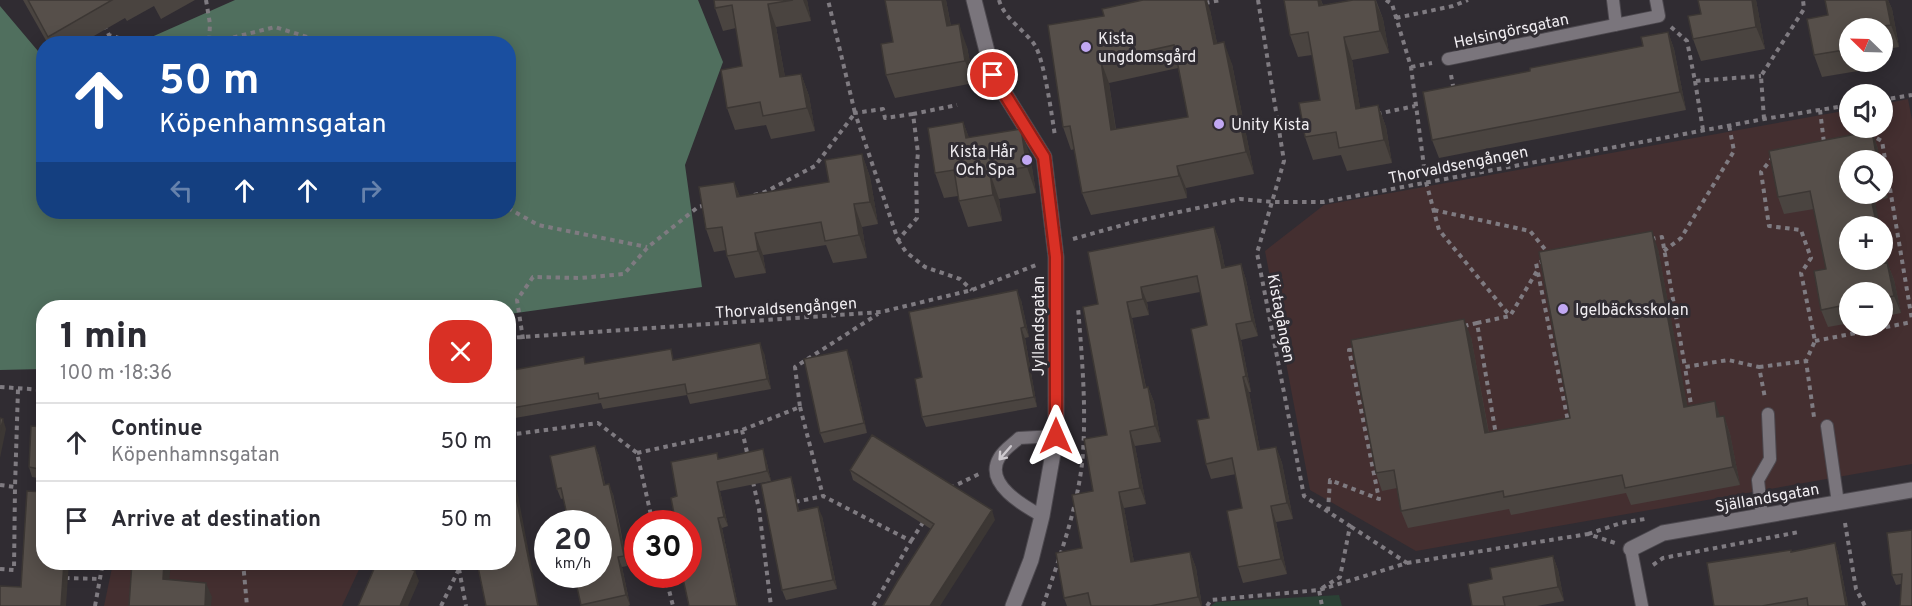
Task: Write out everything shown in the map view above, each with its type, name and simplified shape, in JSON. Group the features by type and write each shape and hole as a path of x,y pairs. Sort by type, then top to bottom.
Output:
{"street":[{"name":"Jyllandsgatan","path":"974,0 993,75 1044,157 1056,257 1056,436 1042,516 1031,560 1013,606"},
{"name":"Själlandsgatan","path":"1631,549 1663,532 1912,490"}],"lane":[{"path":"1613,0 1616,25"},
{"path":"1656,0 1659,16"},
{"name":"Helsingörsgatan","path":"1448,59 1659,16"},
{"path":"1762,516 1758,480 1770,459 1768,414"},
{"path":"1827,426 1838,503"},
{"path":"1042,516 1017,501 999,482 996,466 1000,456 1019,438 1056,436"},
{"path":"1631,549 1642,606"}],"path":[{"path":"206,0 210,24 209,36"},
{"path":"828,0 855,113 898,240 906,252 925,267 960,279 972,291"},
{"path":"999,0 1001,8 1036,45 1056,139"},
{"path":"1198,4 1221,0"},
{"path":"1386,0 1392,4 1411,67 1426,182 1439,230 1510,316"},
{"path":"1396,18 1453,6 1468,0"},
{"path":"1764,118 1761,76 1804,9 1803,0"},
{"name":"Kistagången","path":"1257,1 1284,161 1257,253 1304,496 1407,563"},
{"path":"1659,16 1687,41 1703,130"},
{"path":"100,17 109,35 112,36"},
{"path":"237,36 274,27 304,36"},
{"path":"1448,59 1456,99"},
{"path":"1695,81 1761,76"},
{"path":"1893,98 1912,95"},
{"path":"743,197 765,192 815,166 855,113 883,109 885,117 957,105"},
{"path":"1367,116 1415,106"},
{"name":"Thorvaldsengången","path":"1071,228 1073,239 1137,221 1240,199 1273,202 1323,201 1764,118 1839,107"},
{"path":"1820,110 1824,143"},
{"path":"898,240 917,218 918,153 912,114"},
{"path":"1664,251 1681,238 1734,151 1729,125"},
{"path":"1815,341 1912,321 1882,141 1877,138"},
{"path":"1814,146 1834,140"},
{"path":"1774,156 1761,172 1768,226 1801,230 1811,258 1801,273 1815,341 1806,361 1815,429 1827,426"},
{"path":"523,339 517,300 533,277 581,278 624,274 648,247 698,207 710,205"},
{"path":"1434,210 1530,231 1554,259 1536,263 1570,429"},
{"path":"516,213 538,225 648,247"},
{"path":"1640,241 1662,237 1692,413"},
{"name":"Thorvaldsengången","path":"516,339 881,312 972,291 1056,257"},
{"path":"1454,328 1510,316 1538,270"},
{"path":"823,496 800,406 795,367 881,312"},
{"path":"1477,323 1497,441"},
{"path":"1328,511 1330,480 1379,498 1349,350 1361,348"},
{"path":"1685,367 1728,360 1759,367 1806,361"},
{"path":"1759,367 1768,414"},
{"path":"0,387 36,390"},
{"path":"14,570 18,389"},
{"path":"637,453 742,430 800,406"},
{"path":"516,434 598,423 637,453 650,510"},
{"path":"742,430 749,464"},
{"path":"946,490 996,466"},
{"path":"752,475 759,509 771,606"},
{"path":"0,485 15,487"},
{"path":"791,502 823,496 911,541"},
{"path":"759,509 770,507"},
{"path":"873,606 928,515"},
{"path":"1856,521 1845,523 1856,589 1865,606"},
{"path":"1319,590 1340,576 1350,526"},
{"path":"1636,577 1663,558 1799,532"},
{"path":"1207,606 1211,600 1319,590 1407,563 1588,534 1631,549"},
{"path":"0,569 24,573"},
{"path":"95,606 102,570"},
{"path":"244,570 247,606"},
{"path":"441,606 459,570"},
{"path":"459,570 466,606"},
{"path":"57,578 101,579"},
{"path":"668,588 673,606"},
{"path":"883,590 891,595"},
{"path":"1319,590 1322,606"}],"shaded area":[{"name":"Igelbäcksskolan","path":"1908,99 1912,120 1912,464 1416,551 1310,490 1265,251 1324,205 1839,112 1839,138 1893,138 1893,102"},
{"path":"112,570 359,570 342,606 104,606"}],"green space":[{"path":"235,0 698,0 723,62 685,165 702,287 516,313 516,300 36,300 36,369 0,370 0,6 36,49 36,219 516,219 516,36 154,36"},
{"path":"1339,595 1342,606 1211,606 1216,602"}],"building":[{"path":"28,0 112,0 50,36 47,36"},
{"path":"714,0 793,0 768,4 780,77 801,74 807,108 763,116 760,102 727,108 721,70 742,66 732,5 715,8"},
{"path":"885,0 942,0 947,26 959,24 965,61 886,75 881,44 893,42"},
{"path":"1143,0 1205,0 1214,44 1224,42 1246,152 1177,166 1179,176 1082,193 1070,126 1063,127 1048,25 1104,16 1102,9","holes":["1174,45 1188,117 1111,130 1101,61"]},
{"path":"1284,0 1318,0 1319,6 1353,0 1375,0 1380,31 1344,37 1356,109 1378,105 1384,140 1339,148 1336,132 1305,137 1299,103 1320,100 1308,32 1290,35"},
{"path":"1698,0 1752,0 1756,27 1693,39 1688,16 1701,14"},
{"path":"1825,0 1886,0 1890,18 1839,18 1839,51 1814,55 1807,19 1828,15"},
{"path":"1668,32 1680,92 1432,140 1423,92 1643,46 1641,37"},
{"path":"963,122 966,138 1021,129 1027,167 990,173 993,195 959,201 954,170 935,173 928,128"},
{"path":"1839,137 1873,138 1875,150 1839,150 1839,204 1872,204 1875,216 1839,216 1839,270 1889,270 1891,282 1839,282 1839,306 1821,310 1814,271 1826,269 1810,191 1778,197 1769,151"},
{"path":"862,154 870,202 854,204 859,235 825,241 821,222 755,233 758,251 727,256 722,227 706,229 699,187 734,182 737,197 829,182 825,160"},
{"path":"1214,227 1222,268 1241,264 1252,321 1236,324 1246,376 1243,377 1258,450 1276,447 1287,503 1271,506 1281,559 1238,567 1227,511 1242,508 1232,458 1206,464 1197,420 1209,418 1191,329 1207,325 1197,276 1141,287 1143,299 1127,302 1144,388 1148,387 1155,426 1130,431 1140,488 1119,492 1131,562 1190,552 1198,597 1150,606 1091,606 1088,593 1064,598 1056,553 1082,548 1072,495 1093,491 1084,439 1107,435 1083,307 1098,304 1088,252"},
{"path":"1652,231 1684,407 1715,401 1717,417 1724,416 1733,467 1625,488 1622,475 1504,497 1503,491 1401,511 1394,470 1376,473 1351,340 1464,319 1485,433 1570,418 1539,252"},
{"path":"1017,290 1025,327 1021,328 1034,397 922,417 915,379 922,377 909,312"},
{"path":"760,343 767,379 687,394 685,384 599,399 598,393 516,407 516,370 584,357 585,364 671,349 673,360"},
{"path":"847,350 864,423 820,433 804,359"},
{"path":"31,426 36,426 36,468 29,467"},
{"path":"872,435 992,510 930,606 883,606 934,524 850,470"},
{"path":"595,446 604,485 609,484 616,516 624,556 618,557 626,595 581,605 577,588 612,588 612,510 566,510 561,488 557,489 550,456"},
{"path":"763,449 767,471 717,482 724,517 718,518 737,606 689,606 685,588 702,588 702,510 673,510 671,498 677,496 671,462 717,453 718,459"},
{"path":"791,477 798,511 818,507 833,580 782,590 761,484"},
{"path":"27,491 36,492 36,570 63,570 61,606 0,606 0,586 21,587"},
{"path":"516,497 534,588 538,606 486,606 479,570 516,570"},
{"path":"1912,530 1912,606 1900,606 1902,574 1892,575 1887,533"},
{"path":"1835,543 1846,606 1808,606 1807,598 1762,606 1714,606 1707,563 1791,550 1791,552"},
{"path":"1553,556 1558,587 1503,597 1505,606 1472,606 1468,584 1492,579 1490,568"},
{"path":"131,570 164,570 163,579 206,583 205,606 129,606"},
{"path":"374,570 415,571 400,606 358,606"}],"place":[{"name":"Kista ungdomsgård","path":"1086,47"},
{"name":"Unity Kista","path":"1219,124"},
{"name":"Kista Hår Och Spa","path":"1027,160"},
{"name":"Igelbäcksskolan","path":"1563,309"}],"route":[{"path":"993,75 1044,157 1056,257 1056,436"}]}
